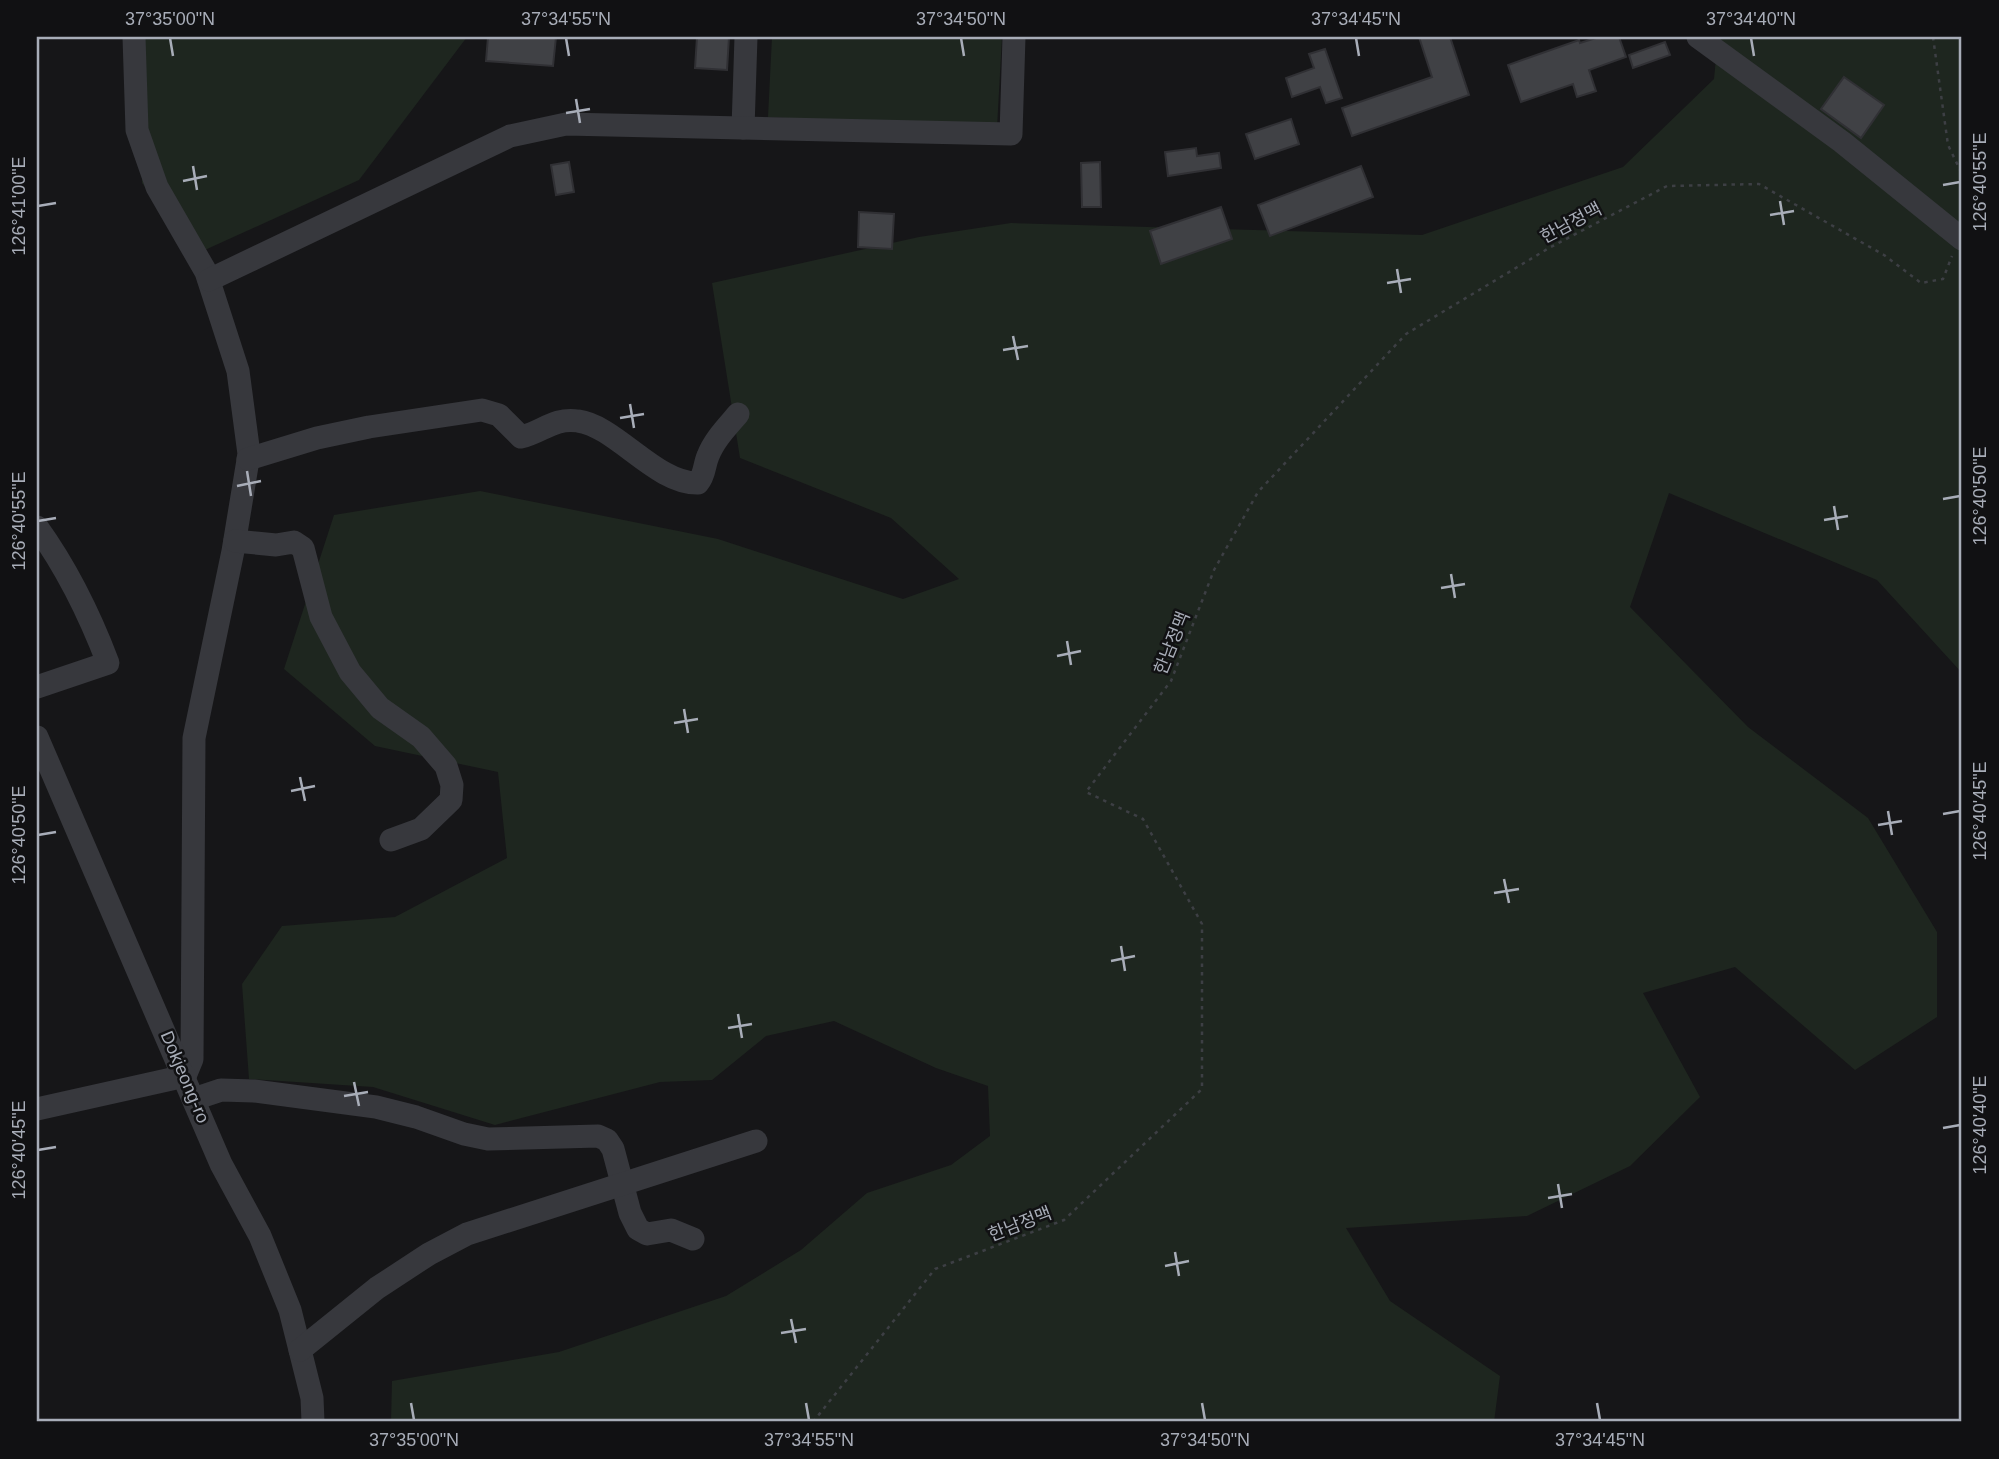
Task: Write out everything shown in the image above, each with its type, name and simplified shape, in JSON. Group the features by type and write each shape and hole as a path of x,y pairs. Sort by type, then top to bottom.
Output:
{"street":[{"path":"37,1109 185,1076 192,1059 194,738 235,541 248,459 237,371 209,280 157,187 137,130 134,37"},
{"path":"743,128 746,37"},
{"path":"209,280 510,136 566,124 1011,134 1014,37"},
{"path":"1698,37 1842,142 1961,238"},
{"path":"248,459 317,438 369,427 482,410 499,415 521,437 551,423 576,420 594,425 648,463 688,483 698,482 702,478 715,442 738,414"},
{"path":"37,527 87,608 108,663 37,687"},
{"path":"235,541 276,545 295,542 303,548 321,617 350,672 380,708 421,737 446,766 452,785 451,800 421,829 391,840"},
{"name":"Dokjeong-ro","path":"37,737 221,1164 260,1236 290,1311 312,1398 313,1422"},
{"path":"194,1099 221,1090 254,1091 376,1107 488,1139 598,1136 607,1140 613,1149 621,1185 638,1228 647,1234 671,1230 693,1238"},
{"path":"300,1350 377,1288 429,1254 467,1234 756,1142"}],"path":[{"path":"1933,37 1948,145 1962,174"},
{"name":"한남정맥","path":"813,1422 935,1269 1064,1220 1202,1089 1202,924 1143,819 1086,792 1171,681 1214,570 1258,492 1406,334 1549,248 1667,186 1759,184 1884,255 1921,283 1943,279 1961,238"}],"shaded area":[{"path":"140,37 467,37 359,180 196,254 142,183"},
{"path":"772,37 1002,37 997,128 768,117"},
{"path":"1718,37 1962,37 1962,673 1877,580 1669,493 1630,607 1748,727 1868,818 1937,932 1937,1017 1855,1070 1735,967 1643,993 1700,1097 1630,1166 1527,1216 1346,1228 1390,1301 1500,1376 1494,1422 391,1422 392,1381 559,1352 726,1296 801,1250 867,1193 951,1165 990,1136 988,1086 936,1068 834,1021 766,1036 712,1080 660,1082 495,1125 373,1087 249,1079 242,984 282,926 395,917 507,858 498,772 375,746 284,669 334,515 480,491 718,539 903,599 959,579 891,518 740,458 712,283 919,237 1011,223 1422,235 1623,167 1714,79"}],"building":[{"path":"488,37 556,37 553,66 486,61"},
{"path":"697,37 729,37 727,70 695,68"},
{"path":"1419,37 1450,37 1469,95 1352,136 1342,108 1432,77"},
{"path":"1599,37 1619,37 1626,57 1589,70 1596,91 1577,97 1573,84 1521,102 1508,65 1579,40 1580,43"},
{"path":"1665,42 1670,55 1633,68 1629,55"},
{"path":"1325,49 1342,98 1326,103 1320,87 1292,97 1286,78 1314,68 1309,54"},
{"path":"1844,77 1884,105 1861,138 1821,109"},
{"path":"1291,119 1299,144 1255,159 1246,134"},
{"path":"1196,148 1197,156 1219,153 1221,168 1168,176 1165,152"},
{"path":"569,162 574,192 556,195 551,165"},
{"path":"1100,162 1101,207 1082,207 1081,163"},
{"path":"1361,166 1373,197 1270,236 1258,205"},
{"path":"1221,207 1232,239 1161,264 1150,231"},
{"path":"859,212 894,214 892,249 858,247"}]}
